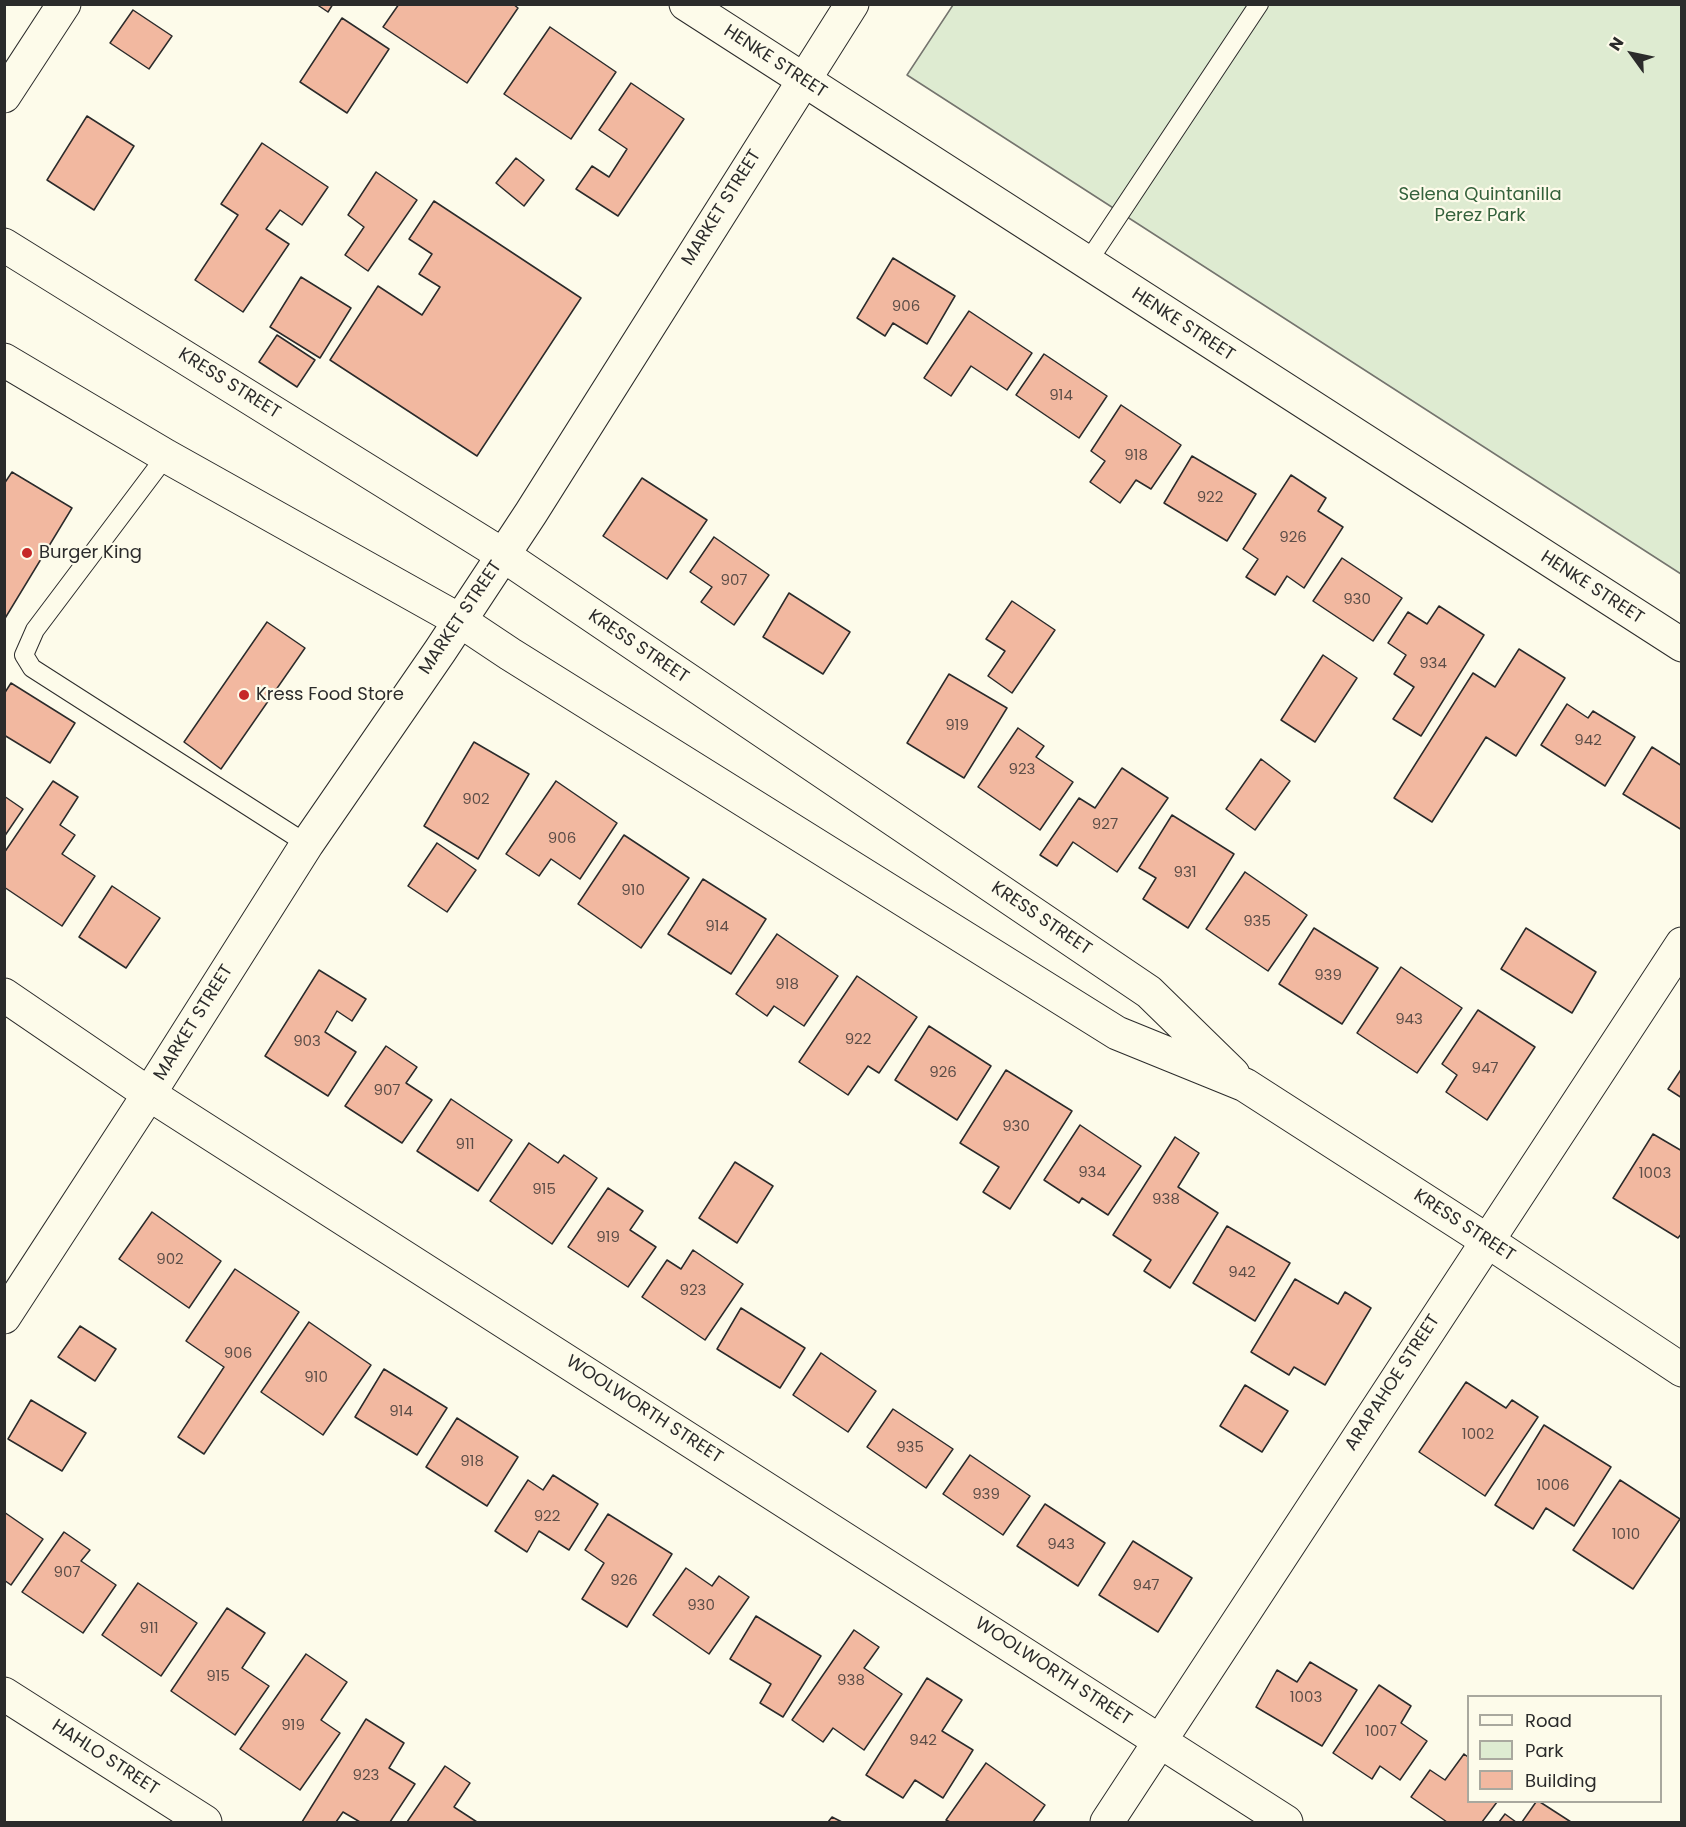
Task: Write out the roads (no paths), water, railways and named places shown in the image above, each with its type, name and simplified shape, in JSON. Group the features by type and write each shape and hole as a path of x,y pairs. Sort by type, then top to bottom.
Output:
{"street":[{"path":"4,96 64,4"},
{"name":"HENKE STREET","path":"686,4 1682,645"},
{"name":"MARKET STREET","path":"4,1317 149,1094 307,844 503,555 852,4"},
{"name":"KRESS STREET","path":"4,245 503,555 1149,992 1245,1085"},
{"name":"KRESS STREET","path":"4,360 166,456 459,620 1117,1033 1245,1085 1486,1240 1682,1370"},
{"name":"ARAPAHOE STREET","path":"1107,1822 1682,944"},
{"name":"WOOLWORTH STREET","path":"4,995 149,1094 1286,1822"},
{"name":"HAHLO STREET","path":"4,1694 205,1822"}],"lane":[{"path":"1087,263 1259,4"},
{"path":"166,456 35,630 24,655 32,668 307,844"}],"place":[{"name":"Burger King","path":"27,553"},
{"name":"Kress Food Store","path":"244,695"}],"park label":[{"name":"Selena Quintanilla Perez Park","path":"1480,205"}]}
